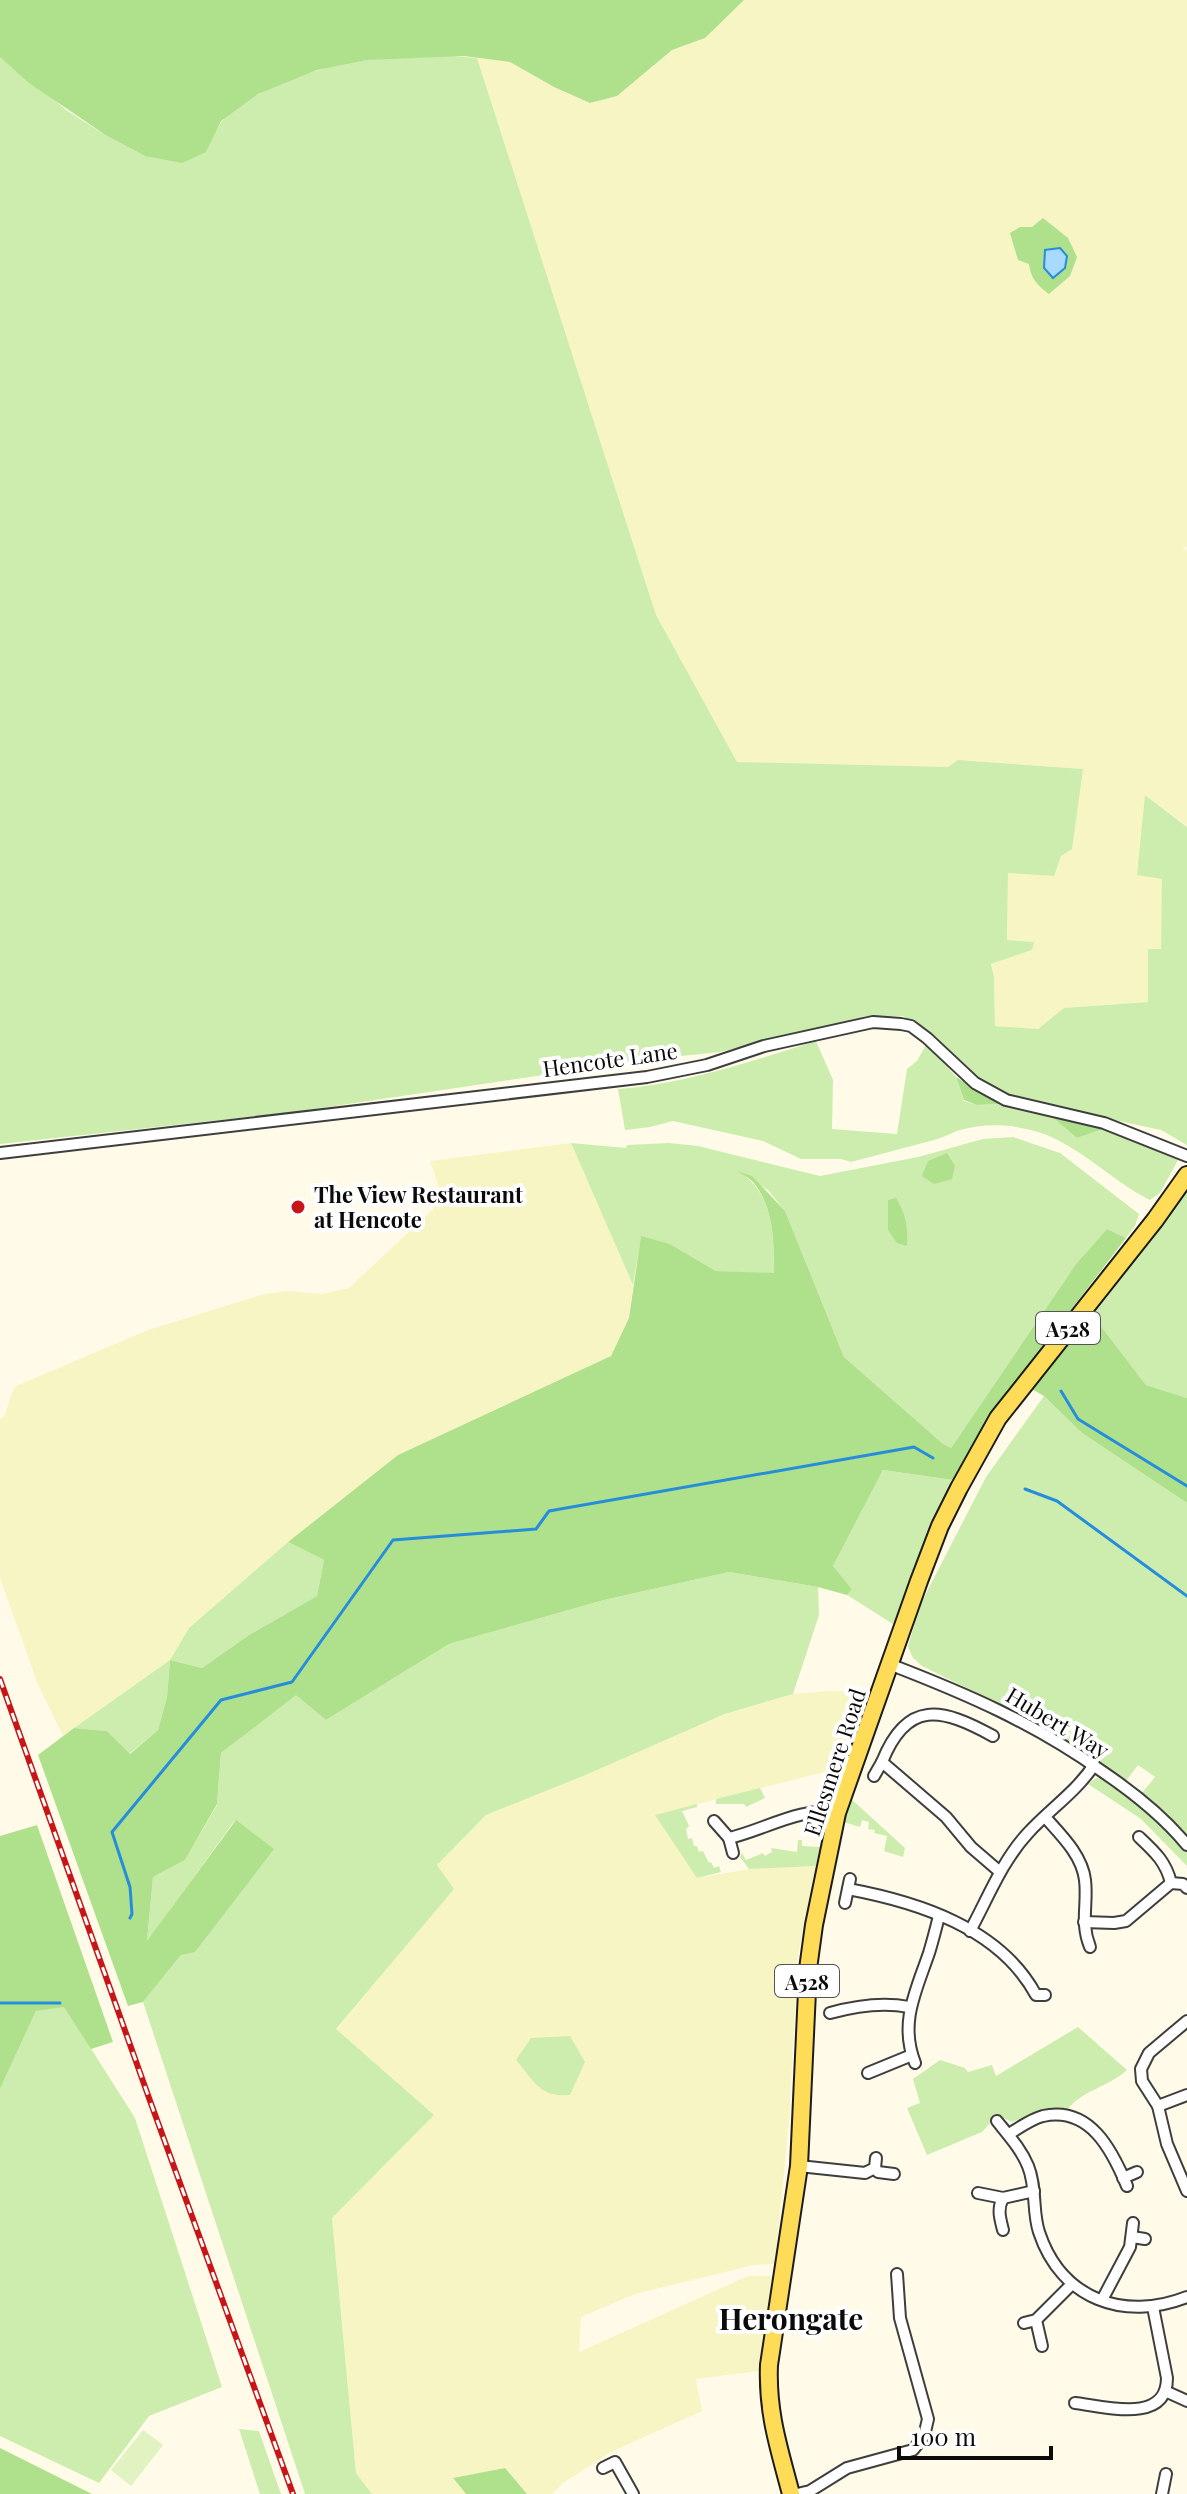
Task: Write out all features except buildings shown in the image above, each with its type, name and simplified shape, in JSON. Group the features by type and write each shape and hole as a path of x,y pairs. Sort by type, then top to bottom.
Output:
{"main road":[{"name":"Ellesmere Road","path":"791,2494 770,2416 769,2365 799,2166 808,1969 837,1813 940,1526 998,1418 1187,1175"}],"street":[{"name":"Hencote Lane","path":"0,1153 647,1077 707,1065 764,1046 873,1022 911,1026 975,1083 1006,1100 1104,1123 1187,1156"},
{"name":"Hubert Way","path":"889,1664 1003,1711 1066,1746 1136,1795 1187,1845"},
{"path":"874,1776 898,1730 923,1715 938,1713 958,1719 993,1736"},
{"path":"882,1762 946,1817 971,1847 1000,1872"},
{"path":"970,1931 1000,1872 1028,1832 1077,1789 1094,1765"},
{"path":"729,1838 759,1831 810,1812 837,1813"},
{"path":"1045,1817 1075,1853 1083,1870 1086,1881 1084,1922 1090,1947"},
{"path":"714,1821 729,1838 733,1853"},
{"path":"1139,1837 1162,1860 1171,1883"},
{"path":"1084,1922 1126,1921 1171,1883 1183,1884 1187,1888"},
{"path":"845,1903 849,1884 939,1916 997,1948 1028,1980 1036,1995 1045,1995"},
{"path":"868,2073 913,2059 907,2026 909,2007 939,1916"},
{"path":"833,2009 894,2004 909,2007"},
{"path":"1187,2021 1155,2047 1142,2063 1142,2081 1158,2106 1167,2144 1187,2191"},
{"path":"1158,2106 1187,2095"},
{"path":"1009,2134 1042,2116 1072,2118 1106,2142 1125,2182 1137,2172"},
{"path":"997,2121 1026,2162 1034,2191 1035,2216 1043,2242 1052,2261 1072,2284 1102,2300 1126,2307 1153,2307 1187,2297"},
{"path":"799,2166 865,2173 875,2163 878,2172 894,2174"},
{"path":"978,2193 1003,2198 1034,2191"},
{"path":"1003,2198 999,2205 1003,2230"},
{"path":"1102,2300 1132,2237 1133,2223"},
{"path":"1132,2237 1145,2239"},
{"path":"797,2494 810,2491 847,2468 913,2450 927,2428 928,2419 900,2318 897,2274"},
{"path":"1024,2323 1036,2320 1072,2284"},
{"path":"1075,2403 1144,2409 1157,2401 1165,2391 1167,2378 1153,2307"},
{"path":"1036,2320 1042,2346"},
{"path":"1165,2391 1187,2401"},
{"path":"603,2468 620,2459 633,2494"}],"shaded area":[{"path":"744,0 1187,0 1187,548 1182,546 1187,551 1187,826 1145,795 1162,879 1163,900 1161,949 1148,950 1148,1002 1064,1008 1038,1029 995,1026 991,964 1032,950 1033,942 1007,940 1008,873 1054,875 1082,769 958,760 948,767 737,763 656,615 477,58 510,62 554,87 591,103 617,96 672,50 705,38"},
{"path":"571,1143 633,1285 629,1318 611,1356 398,1455 288,1542 189,1628 170,1660 63,1736 38,1685 0,1578 0,1419 4,1417 16,1386 148,1330 264,1294 289,1291 322,1294 349,1288 433,1209 440,1190 430,1161"},
{"path":"862,1692 836,1769 655,1815 697,1878 749,1869 816,1866 798,1955 789,2121 775,2264 754,2265 635,2294 581,2317 579,2352 748,2276 773,2276 759,2371 696,2379 702,2411 611,2452 563,2483 552,2494 527,2494 504,2468 453,2479 466,2494 372,2494 356,2473 332,2218 433,2115 336,2030 453,1889 437,1865 486,1815 726,1714 793,1694"}],"green space":[{"path":"0,0 744,0 705,38 672,50 617,96 590,103 510,62 464,56 367,60 317,70 258,94 221,121 206,152 182,163 145,156 107,136 29,83 0,57"},
{"path":"0,53 66,110 145,156 206,152 221,122 248,100 309,73 378,59 413,56 477,58 656,615 737,762 948,767 958,760 1083,769 1072,849 1061,856 1054,876 1008,873 1007,940 1034,942 1032,950 991,964 995,1026 1038,1029 1064,1008 1148,1002 1148,949 1161,949 1162,879 1137,875 1145,795 1187,827 1187,1145 1161,1130 1010,1098 979,1082 930,1036 903,1016 866,1016 720,1052 644,1060 294,1112 0,1144"},
{"path":"1043,218 1068,238 1077,257 1070,276 1049,294 1035,281 1029,264 1018,260 1010,233 1020,227 1032,227"},
{"path":"816,1041 833,1080 832,1129 897,1134 907,1069 917,1061 927,1043 956,1077 964,1101 977,1105 999,1104 1051,1116 1077,1138 1103,1129 1178,1160 1160,1193 1150,1200 1061,1142 1036,1131 1013,1127 991,1125 968,1128 851,1162 801,1159 763,1141 673,1121 625,1130 618,1089 693,1077"},
{"path":"956,1077 999,1104 977,1105 964,1100"},
{"path":"1051,1116 1103,1129 1077,1138"},
{"path":"1013,1137 1060,1153 1139,1214 1126,1238 1107,1229 1076,1264 951,1448 844,1357 785,1211 768,1190 741,1173 752,1182 766,1205 772,1232 774,1274 716,1271 670,1244 641,1237 633,1285 571,1143 626,1148 627,1145 669,1143 698,1146 820,1176 918,1157 983,1139"},
{"path":"947,1153 955,1166 952,1179 934,1184 922,1176 928,1161"},
{"path":"737,1171 752,1176 785,1211 844,1357 951,1448 1076,1264 1107,1229 1126,1238 1010,1389 953,1480 883,1470 833,1566 852,1589 847,1595 729,1572 604,1600 449,1644 326,1720 296,1695 221,1753 217,1804 185,1860 153,1877 147,1941 236,1820 274,1849 195,1952 181,1955 143,2002 128,2006 38,1755 74,1728 107,1731 130,1754 158,1730 167,1697 170,1660 202,1668 249,1635 317,1596 324,1560 288,1542 398,1455 611,1356 629,1318 641,1236 670,1244 716,1271 774,1273 769,1214 753,1182"},
{"path":"1187,1187 1187,1398 1146,1385 1090,1312"},
{"path":"896,1198 906,1221 907,1246 897,1243 888,1230 888,1200"},
{"path":"1090,1312 1146,1385 1187,1398 1187,1503 1082,1433 1044,1396 1030,1388"},
{"path":"1044,1396 1082,1433 1187,1503 1187,1834 1142,1793 1155,1777 1138,1765 1126,1781 1051,1732 922,1666 913,1658 908,1647 919,1607 986,1477"},
{"path":"883,1470 953,1480 893,1624 847,1595 852,1589 833,1566"},
{"path":"288,1542 324,1560 317,1596 249,1635 202,1668 170,1660 189,1628"},
{"path":"729,1572 818,1587 819,1615 793,1694 725,1714 486,1815 437,1865 454,1889 336,2029 434,2115 332,2218 356,2473 372,2494 305,2494 143,2002 181,1955 235,1820 147,1942 153,1877 185,1860 217,1805 221,1753 296,1694 326,1720 449,1644 604,1600"},
{"path":"170,1660 167,1697 158,1730 129,1754 107,1731 74,1728"},
{"path":"1096,1778 1125,1796 1168,1832 1187,1853 1187,1866 1141,1819 1088,1784"},
{"path":"760,1788 765,1798 746,1807 744,1804 716,1804 716,1799"},
{"path":"849,1797 905,1848 903,1857 884,1851 887,1836 868,1829 869,1822 862,1820 860,1827 840,1821"},
{"path":"697,1804 697,1807 682,1811 689,1826 686,1829 688,1839 692,1838 699,1852 703,1851 709,1863 714,1868 719,1866 721,1872 697,1878 655,1815"},
{"path":"37,1825 113,2042 91,2049 64,2007 36,2011 0,2089 0,1836"},
{"path":"798,1840 802,1840 802,1846 820,1847 816,1866 749,1869 740,1857 742,1853 746,1860 763,1853 765,1856 772,1852 771,1848 797,1852"},
{"path":"64,2006 135,2118 222,2387 149,2416 99,2483 0,2436 0,2089 36,2011"},
{"path":"1078,2027 1127,2070 1080,2098 1067,2110 1045,2109 1012,2122 997,2115 982,2132 927,2155 907,2108 920,2103 913,2079 940,2060 965,2068 968,2072 992,2065 996,2076"},
{"path":"570,2036 585,2062 570,2095 551,2094 538,2086 516,2060 531,2038"},
{"path":"239,2429 259,2431 281,2494 260,2494"},
{"path":"143,2430 163,2445 131,2486 111,2470"},
{"path":"0,2448 92,2494 0,2494"},
{"path":"505,2468 527,2494 466,2494 453,2478"}],"water":[{"path":"1060,248 1067,256 1065,268 1053,278 1044,268 1045,250"}],"waterway":[{"path":"1061,1391 1078,1419 1187,1486"},
{"path":"130,1918 130,1887 112,1832 221,1700 292,1682 393,1540 536,1529 549,1511 914,1447 933,1458"},
{"path":"1025,1489 1057,1501 1187,1596"},
{"path":"0,2003 60,2003"}],"railway":[{"path":"0,1679 293,2494"}],"place":[{"name":"The View Restaurant at Hencote","path":"298,1207"}],"district":[{"name":"Herongate","path":"791,2318"}]}
